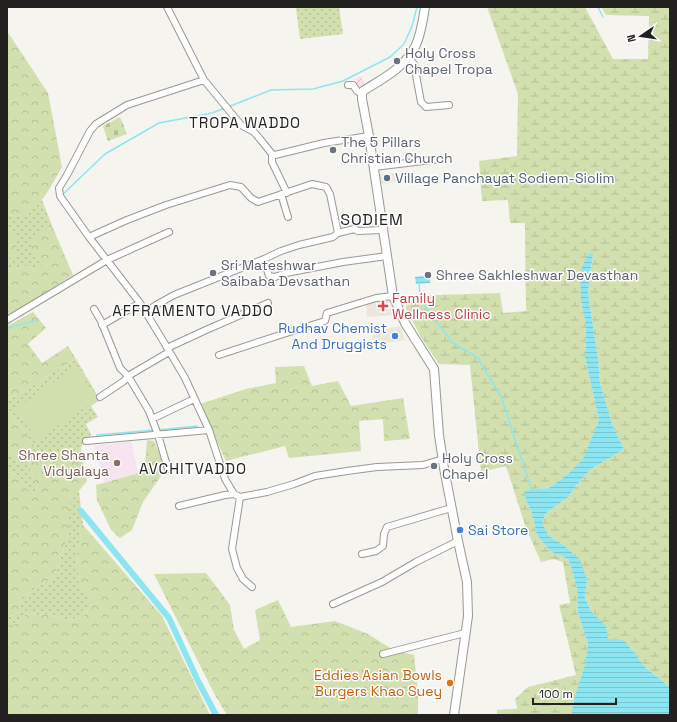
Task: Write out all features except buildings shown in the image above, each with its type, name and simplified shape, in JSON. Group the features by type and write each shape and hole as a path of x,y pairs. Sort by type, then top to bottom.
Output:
{"main road":[{"path":"425,7 419,35 415,47 408,58 400,66 363,91 362,99 374,167 382,230 393,296 405,323 434,369 439,435 451,508 467,582 468,616 454,715"}],"street":[{"path":"167,7 204,80 241,125 254,132 272,154 272,162 284,193 288,217"},
{"path":"408,58 414,64 421,102 426,107 449,105"},
{"path":"204,80 128,105 96,124 90,131 59,188 60,196 140,303 168,350 184,378 209,430 225,479 234,494 240,497 267,492 315,476 378,467 423,465 443,459"},
{"path":"348,85 353,85 357,91 362,94"},
{"path":"272,154 275,155 324,143 369,136"},
{"path":"374,167 440,160"},
{"path":"89,236 166,205 230,185 241,187 251,198 258,202 312,184 326,187 330,194 338,233"},
{"path":"146,312 174,295 281,251 333,237 338,233 354,229 358,231 382,230"},
{"path":"7,320 107,260 169,232"},
{"path":"264,259 269,276 275,277 286,273 343,262 387,256"},
{"path":"219,355 325,321 327,313 376,298 393,296"},
{"path":"102,326 140,303"},
{"path":"100,397 124,381 128,376 168,350 206,330 268,303"},
{"path":"94,309 120,368 128,376 149,411 168,469"},
{"path":"152,419 194,399"},
{"path":"86,441 209,430"},
{"path":"180,506 234,494"},
{"path":"240,497 232,549 237,568 243,579 252,587"},
{"path":"362,554 376,551 383,546 384,534 387,527 451,508"},
{"path":"333,604 382,582 416,562 458,542"},
{"path":"383,654 465,633"}],"shaded area":[{"path":"361,76 367,88 361,91 354,79"},
{"path":"395,173 397,182 379,184 377,174"},
{"path":"388,300 394,315 367,317 366,303"},
{"path":"400,326 405,340 373,345 372,331"},
{"name":"Shree Shanta Vidyalaya","path":"131,441 140,480 106,488 94,446"}],"green space":[{"path":"296,7 339,7 343,34 300,39"},
{"path":"487,7 585,7 613,59 648,59 649,16 606,15 601,7 670,7 670,688 646,668 625,641 608,640 605,626 591,611 585,596 587,580 562,544 549,536 542,523 546,513 568,497 591,469 624,449 612,424 600,383 588,293 593,253 581,301 586,326 585,358 599,420 584,459 569,473 549,488 526,491 526,500 532,513 537,535 550,551 568,559 577,589 578,613 588,644 585,664 571,715 519,715 515,699 528,687 576,675 559,605 570,603 563,562 553,559 541,562 526,528 506,466 481,472 470,365 439,364 422,339 406,309 408,296 500,293 503,313 526,311 525,223 510,223 508,200 482,201 479,161 517,156 518,94"},
{"path":"7,31 48,93 62,167 40,202 25,214 17,216 7,214"},
{"path":"120,117 127,134 108,141 103,126"},
{"path":"42,200 53,228 45,230 40,235 39,256 43,267 35,270 26,266 7,271 7,260 16,254 11,231 7,230 7,214 12,216 22,215 30,211"},
{"path":"53,228 73,275 7,317 7,271 26,266 35,270 42,267 39,256 31,250 33,240 45,230"},
{"path":"7,230 11,231 17,237 16,254 7,260"},
{"path":"33,312 46,328 28,344 42,363 68,346 76,359 7,401 7,325"},
{"path":"76,359 100,400 91,406 98,417 86,424 91,435 81,447 51,468 30,469 38,488 35,493 28,491 18,475 7,472 7,455 15,455 36,448 7,407 7,401"},
{"path":"304,366 312,386 338,381 351,406 403,398 410,439 384,441 383,419 359,421 361,451 289,458 285,446 226,461 200,404 246,389 276,383 275,367"},
{"path":"75,367 97,399 37,440 16,409"},
{"path":"7,407 36,448 15,455 7,455"},
{"path":"147,440 154,441 161,458 161,476 143,502 132,530 120,538 111,530 97,500 96,485 136,474 145,465"},
{"path":"81,447 87,481 69,503 69,532 53,578 35,588 28,594 19,603 19,612 7,618 7,472 18,475 28,491 35,493 38,488 30,469 29,460 33,456 41,454 51,468"},
{"path":"79,491 83,525 79,528 81,537 77,552 79,585 89,593 89,608 83,617 68,620 47,614 37,615 28,613 10,627 7,636 7,618 19,612 19,603 28,594 35,588 53,578 69,532 69,503"},
{"path":"83,525 162,616 210,715 7,715 7,636 10,627 28,613 37,615 47,614 68,620 83,617 89,608 89,593 79,585 77,552 81,537 79,528"},
{"path":"206,573 230,605 234,630 244,649 260,640 255,610 278,600 291,627 335,621 368,634 395,651 414,655 418,691 418,715 227,715 215,695 154,574"},
{"path":"524,708 525,715 497,715 497,710"}],"water":[{"path":"593,253 588,293 600,383 612,424 624,449 591,469 568,497 546,513 542,523 549,536 562,544 580,560 587,580 585,597 591,611 606,626 608,639 625,641 646,668 670,688 670,715 571,715 585,664 588,644 578,613 577,589 568,559 550,551 537,535 532,513 526,500 525,491 549,488 569,473 583,459 599,420 585,358 586,326 581,301 580,272 588,254"},
{"path":"430,275 430,283 416,284 415,277"}],"waterway":[{"path":"228,107 271,90 313,89 343,81 390,57 404,44 412,26 417,7"},
{"path":"598,7 603,17"},
{"path":"61,196 105,154 159,123 212,113 225,108"},
{"path":"419,282 420,294 426,308 453,343 478,358 502,399 532,491"},
{"path":"7,328 35,321"},
{"path":"159,430 197,426"},
{"path":"97,435 155,430"},
{"path":"81,511 169,618 198,681 216,715"}],"place":[{"name":"Holy Cross Chapel Tropa","path":"397,61"},
{"name":"The 5 Pillars Christian Church","path":"333,150"},
{"name":"Village Panchayat Sodiem-Siolim","path":"387,178"},
{"name":"Sri Mateshwar Saibaba Devsathan","path":"213,273"},
{"name":"Shree Sakhleshwar Devasthan","path":"428,275"},
{"name":"Family Wellness Clinic","path":"383,306"},
{"name":"Rudhav Chemist And Druggists","path":"395,336"},
{"name":"Shree Shanta Vidyalaya","path":"117,463"},
{"name":"Holy Cross Chapel","path":"434,466"},
{"name":"Sai Store","path":"460,530"},
{"name":"Eddies Asian Bowls Burgers Khao Suey","path":"450,683"}],"district":[{"name":"TROPA WADDO","path":"245,123"},
{"name":"SODIEM","path":"372,219"},
{"name":"AFFRAMENTO VADDO","path":"193,311"},
{"name":"AVCHITVADDO","path":"193,469"}]}
